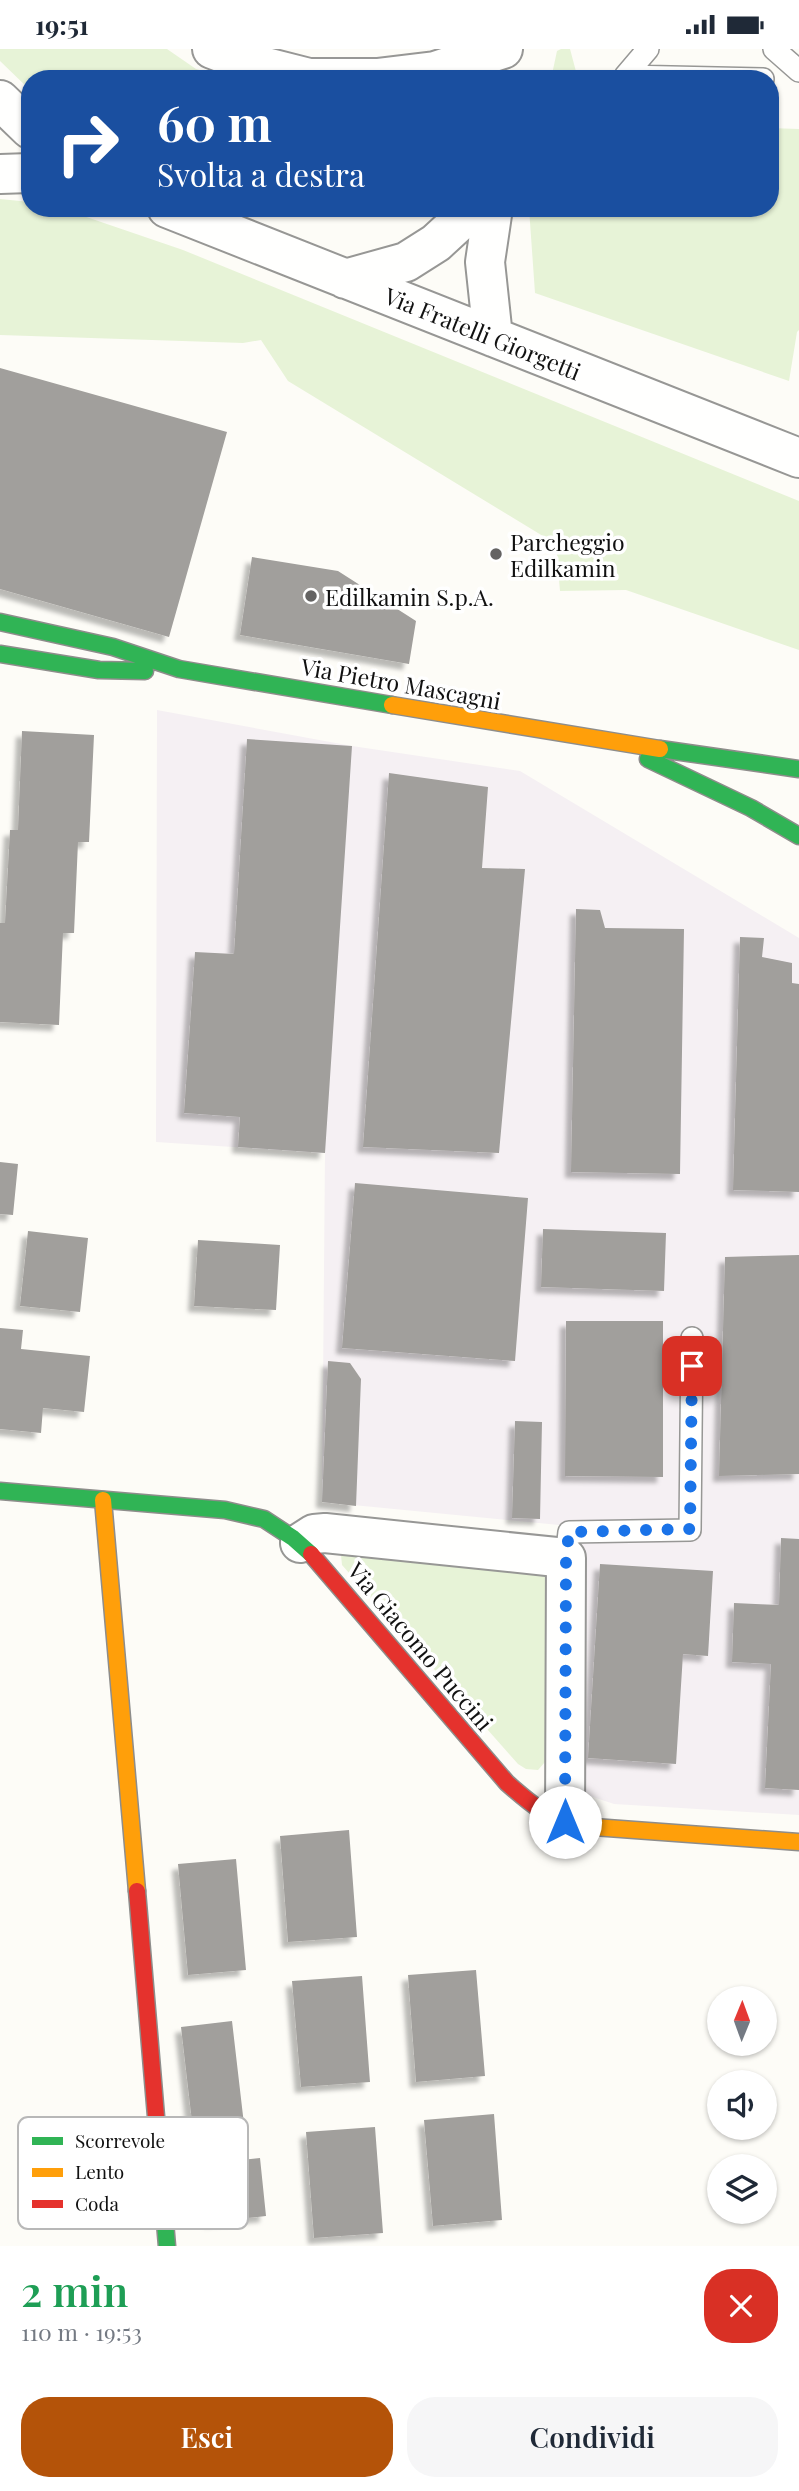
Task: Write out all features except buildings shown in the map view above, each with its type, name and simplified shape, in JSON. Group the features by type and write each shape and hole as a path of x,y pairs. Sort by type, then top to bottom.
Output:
{"street":[{"path":"212,49 278,70"},
{"path":"438,70 503,49"},
{"path":"0,100 21,120"},
{"path":"0,174 21,173"},
{"name":"Via Fratelli Giorgetti","path":"190,217 799,458"},
{"path":"345,279 406,262 436,243 464,217"},
{"path":"492,217 485,262 493,337"},
{"name":"Via Pietro Mascagni","path":"0,621 97,642 150,657 179,669"},
{"name":"Via Pietro Mascagni","path":"0,654 99,670 179,669 615,743 799,769"},
{"name":"Via Pietro Mascagni","path":"615,743 751,808 799,836"},
{"name":"Via Giacomo Puccini","path":"0,1491 225,1510 264,1519 297,1541 319,1561 507,1783 530,1804 556,1820 589,1828 799,1842"},
{"path":"103,1500 156,2117"},
{"path":"297,1541 325,1533 566,1558 565,1822"}],"lane":[{"path":"629,70 648,49"},
{"path":"774,49 799,71"},
{"path":"779,79 799,80"},
{"path":"778,746 799,757"},
{"path":"566,1558 569,1532 690,1529 692,1338"}],"shaded area":[{"path":"157,710 352,746 520,771 799,938 799,1815 614,1804 590,1796 573,1781 571,1551 559,1525 322,1502 325,1153 156,1142"}],"green space":[{"path":"0,49 167,49 199,70 21,70 21,81 0,61"},
{"path":"570,49 576,70 553,70 557,51"},
{"path":"779,128 799,129 799,330 789,381 535,293 530,217 779,217"},
{"path":"0,199 21,201 21,217 86,217 183,250 799,501 799,650 626,590 560,591 556,544 288,381 261,340 243,343 0,335"},
{"path":"346,1548 548,1574 547,1753 545,1762 538,1770 526,1769 518,1764 342,1565 341,1555"}],"traffic: fast":[{"path":"0,622 113,647 179,669 392,705"},
{"path":"0,654 99,670 145,671"},
{"path":"660,749 799,769"},
{"path":"648,759 751,808 799,836"},
{"path":"0,1491 225,1510 264,1519 311,1554"},
{"path":"166,2229 167,2246"}],"traffic: slow":[{"path":"392,705 660,749"},
{"path":"103,1500 137,1891"},
{"path":"580,1826 799,1842"}],"traffic: jam":[{"path":"311,1554 507,1783 540,1810 580,1826"},
{"path":"137,1891 156,2117"}],"place":[{"name":"Parcheggio Edilkamin","path":"496,554"},
{"name":"Edilkamin S.p.A.","path":"311,596"}],"route":[{"path":"565,1822 566,1558 569,1532 690,1529 692,1366"}]}
